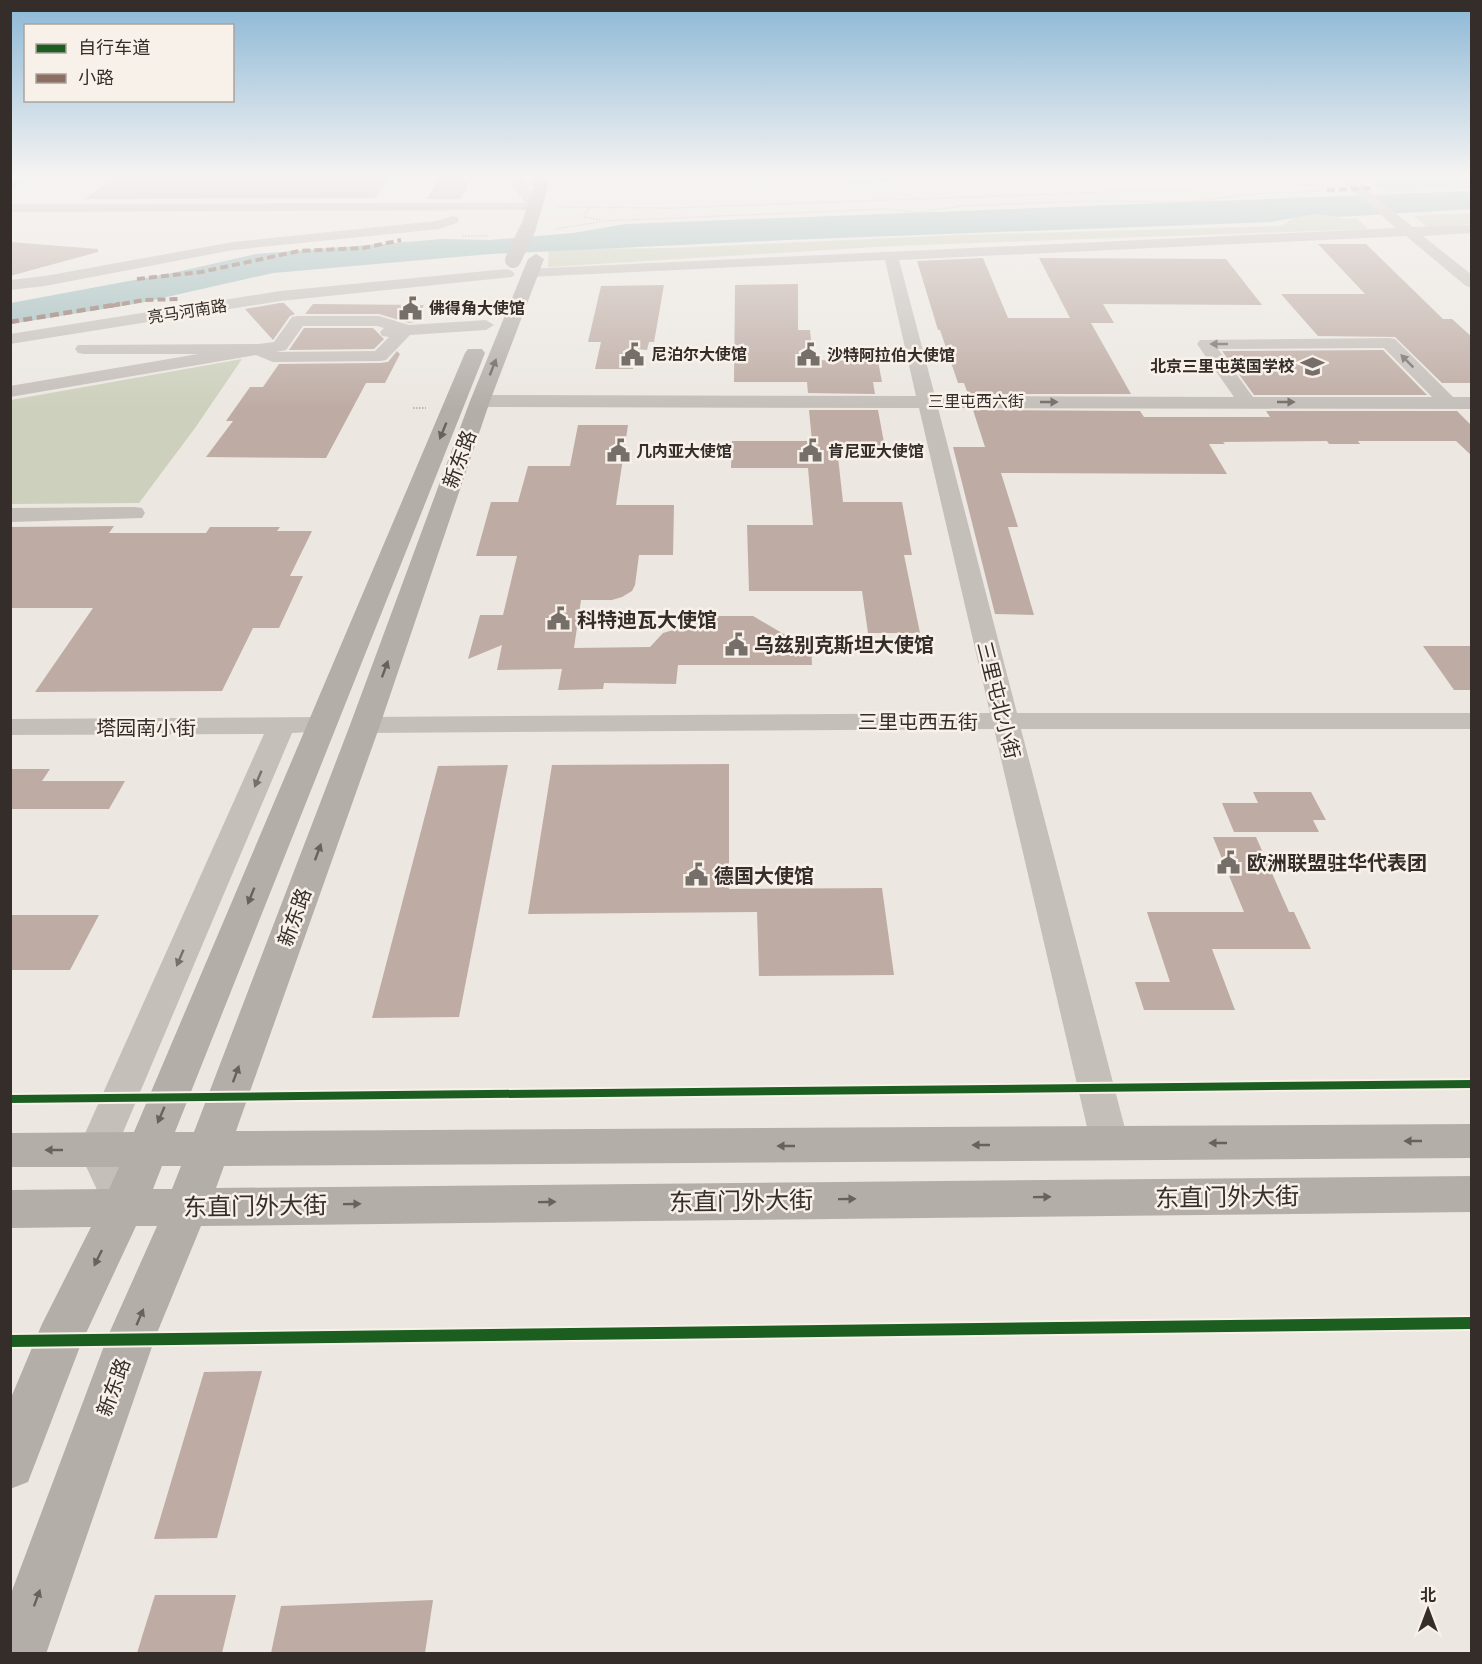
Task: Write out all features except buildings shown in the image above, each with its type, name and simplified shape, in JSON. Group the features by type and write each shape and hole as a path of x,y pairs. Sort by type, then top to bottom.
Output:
{"main road":[{"name":"新东路","path":"17,1653 131,1338 188,1205 364,725 480,401 524,254"},
{"name":"新东路","path":"10,1464 59,1340 124,1206 486,325 531,254"},
{"path":"10,1150 1472,1141"},
{"name":"东直门外大街","path":"10,1209 188,1205 1472,1194"}],"street":[{"path":"10,285 45,282 193,254"},
{"name":"亮马河南路","path":"10,339 280,296 522,266 942,254"},
{"path":"1436,254 1472,283"},
{"name":"三里屯北小街","path":"891,256 1110,1144"},
{"path":"10,392 280,345 298,321 379,321 406,330"},
{"path":"314,344 406,330 486,325"},
{"path":"84,349 259,349 273,357 380,356 406,330"},
{"path":"1247,402 1206,344 1389,343 1448,403"},
{"path":"124,373 142,349"},
{"path":"10,380 79,380"},
{"name":"三里屯西六街","path":"480,401 1472,403"},
{"path":"10,515 134,513"},
{"name":"三里屯西五街","path":"364,725 1472,721"},
{"name":"塔园南小街","path":"10,728 321,725"},
{"path":"124,1206 98,1149 281,726"}],"green space":[{"path":"549,254 767,254 548,267"},
{"path":"242,359 195,428 139,503 11,504 11,400"}],"water":[{"path":"256,254 498,254 273,273 140,303 11,324 11,303 177,272"}],"marked path":[{"path":"137,279 201,272 287,254"},
{"path":"10,322 144,300 179,299"}],"cycle path":[{"path":"10,1099 1472,1084"},
{"path":"10,1341 1472,1323"}],"place":[{"name":"佛得角大使馆","path":"411,308"},
{"name":"尼泊尔大使馆","path":"633,354"},
{"name":"沙特阿拉伯大使馆","path":"809,355"},
{"name":"北京三里屯英国学校","path":"1312,366"},
{"name":"几内亚大使馆","path":"618,451"},
{"name":"肯尼亚大使馆","path":"810,451"},
{"name":"科特迪瓦大使馆","path":"559,619"},
{"name":"乌兹别克斯坦大使馆","path":"736,644"},
{"name":"欧洲联盟驻华代表团","path":"1229,862"},
{"name":"德国大使馆","path":"696,875"}]}
